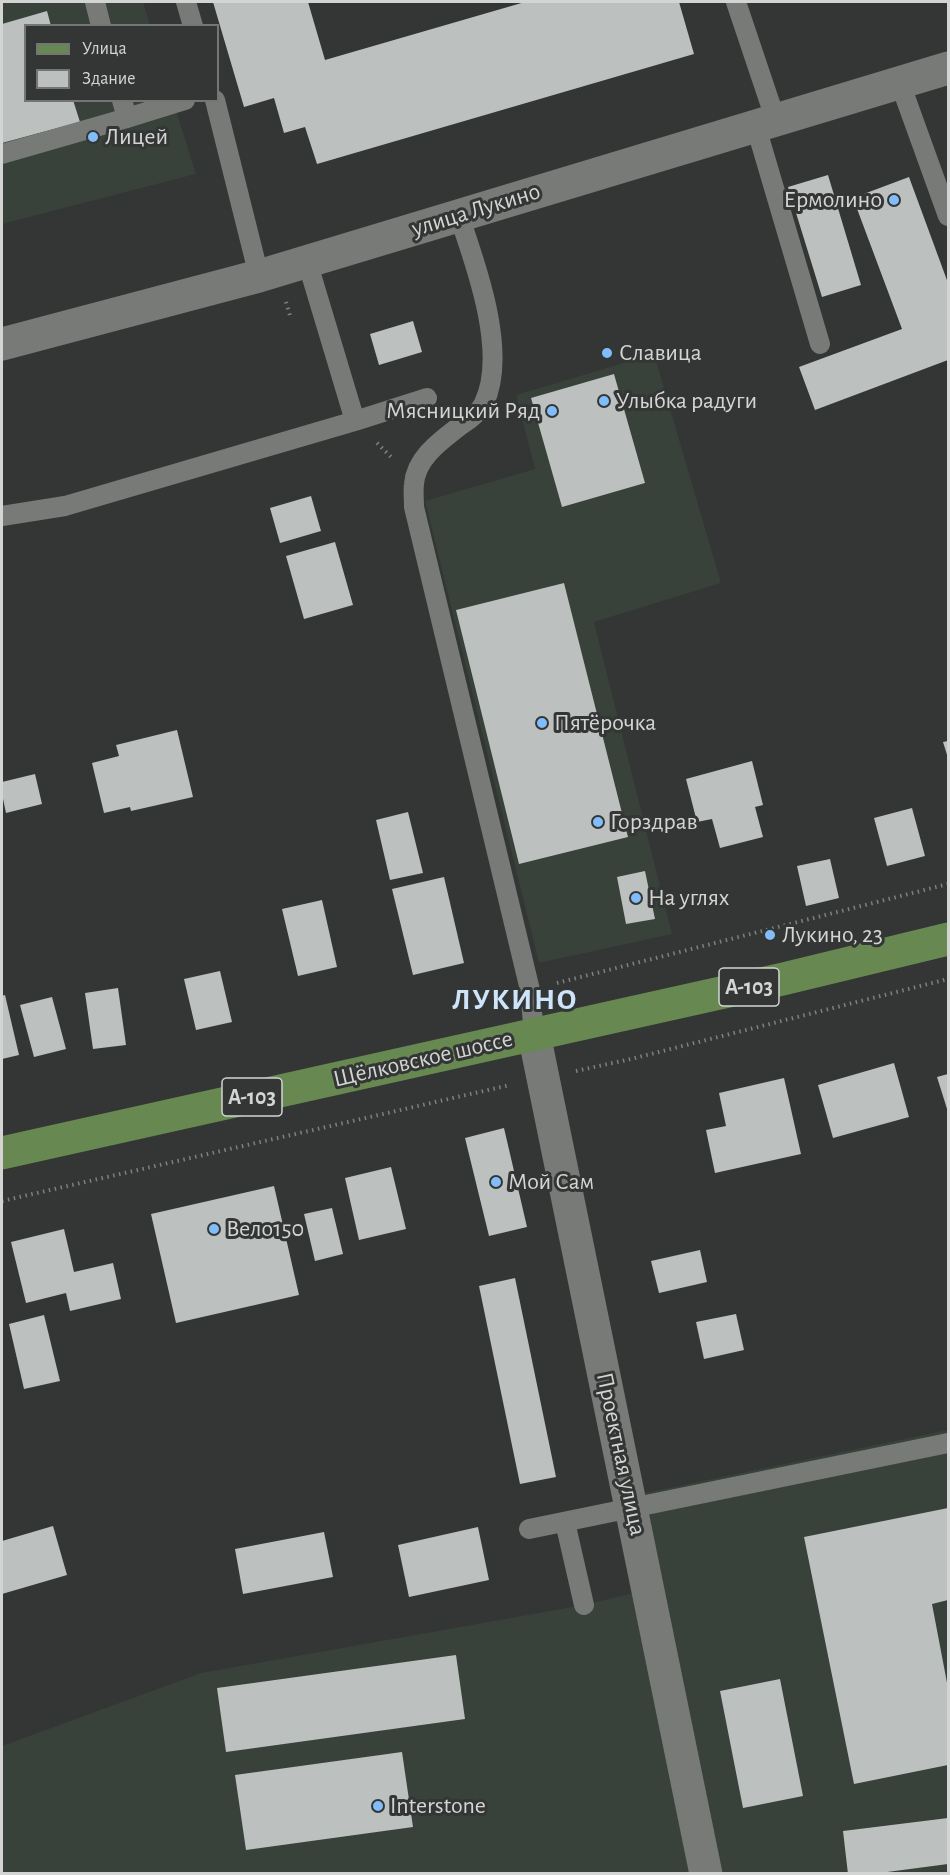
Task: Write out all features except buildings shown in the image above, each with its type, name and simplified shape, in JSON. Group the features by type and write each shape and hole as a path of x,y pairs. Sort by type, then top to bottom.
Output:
{"main road":[{"name":"Щёлковское шоссе","path":"2,1153 783,979 948,939"}],"street":[{"name":"улица Лукино","path":"2,344 259,276 948,68"},
{"name":"Проектная улица","path":"534,1034 633,1508 706,1874"}],"lane":[{"path":"95,2 100,24"},
{"path":"186,2 192,24"},
{"path":"736,2 820,344"},
{"path":"900,82 948,216"},
{"path":"2,154 125,109 172,102"},
{"path":"216,102 259,276"},
{"path":"459,216 481,286 491,333 490,388 483,406 423,458 414,482 414,507 530,990 534,1034"},
{"path":"307,261 355,422"},
{"path":"2,516 65,506 355,422 427,398"},
{"path":"529,1529 948,1443"},
{"path":"565,1522 584,1605"}],"path":[{"path":"393,457 395,469"},
{"path":"530,990 948,884"},
{"path":"2,1201 631,1059 948,979"}],"shaded area":[{"name":"Лицей","path":"2,2 143,2 150,24 24,24 24,102 173,102 196,174 2,224"},
{"path":"654,354 721,583 594,622 672,934 539,963 425,501 535,469 516,395"},
{"path":"948,1430 948,1873 2,1874 2,1746 201,1673 584,1605 662,1586 645,1493"}],"place":[{"name":"Лицей","path":"93,137"},
{"name":"Ермолино","path":"894,200"},
{"name":"Славица","path":"607,353"},
{"name":"Улыбка радуги","path":"604,401"},
{"name":"Мясницкий Ряд","path":"552,411"},
{"name":"Пятёрочка","path":"542,723"},
{"name":"Горздрав","path":"598,822"},
{"name":"На углях","path":"636,898"},
{"name":"Лукино, 23","path":"770,935"},
{"name":"Мой Сам","path":"496,1182"},
{"name":"Вело150","path":"214,1229"},
{"name":"Interstone","path":"378,1806"}],"district":[{"name":"ЛУКИНО","path":"515,1000"}]}
